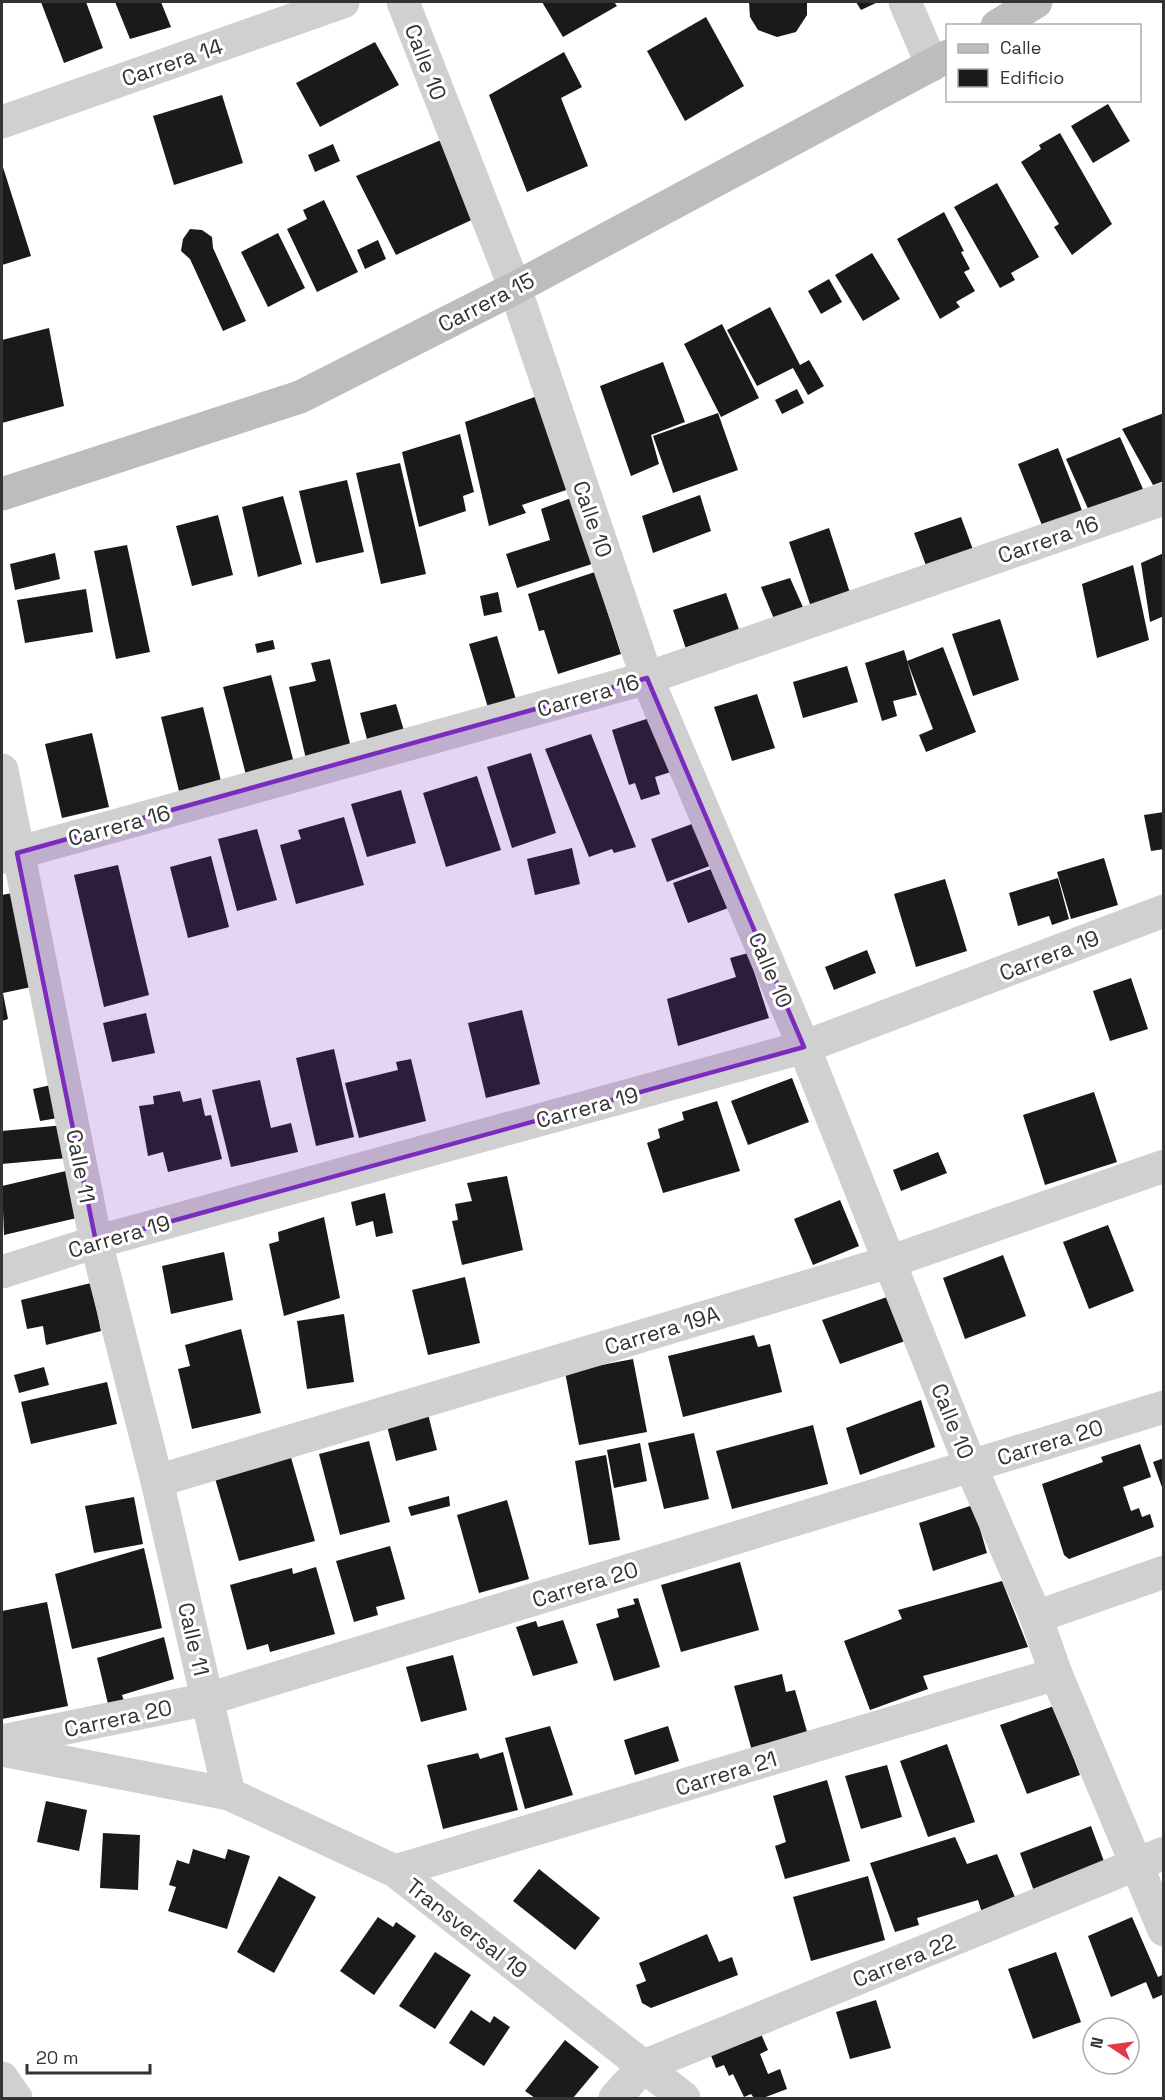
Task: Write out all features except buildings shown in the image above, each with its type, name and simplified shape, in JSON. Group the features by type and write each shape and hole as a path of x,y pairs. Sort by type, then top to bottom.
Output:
{"street":[{"name":"Carrera 14","path":"2,122 343,2"},
{"name":"Calle 10","path":"403,2 515,288 647,678 804,1047 971,1467 1036,1617 1056,1674 1150,1858 1164,1930"},
{"path":"905,2 940,60"},
{"path":"1000,24 1036,2"},
{"name":"Carrera 15","path":"2,494 300,397 515,288 940,60"},
{"name":"Carrera 16","path":"9,855 647,678 1164,499"},
{"name":"Calle 11","path":"2,770 9,855 96,1242 157,1481 208,1699"},
{"name":"Carrera 19","path":"2,1272 96,1242 804,1047 1164,912"},
{"name":"Carrera 19A","path":"157,1481 889,1262 1164,1166"},
{"name":"Carrera 20","path":"2,1742 208,1699 1164,1407"},
{"path":"1036,1617 1164,1572"},
{"name":"Carrera 21","path":"395,1871 1056,1674"},
{"path":"208,1699 229,1794"},
{"name":"Transversal 19","path":"2,1750 229,1794 395,1871 684,2098"},
{"name":"Carrera 22","path":"644,2066 1150,1858"},
{"path":"615,2098 644,2066"},
{"path":"2,2078 16,2098"}],"highlighted area":[{"path":"647,678 804,1047 96,1242 17,853"}]}
